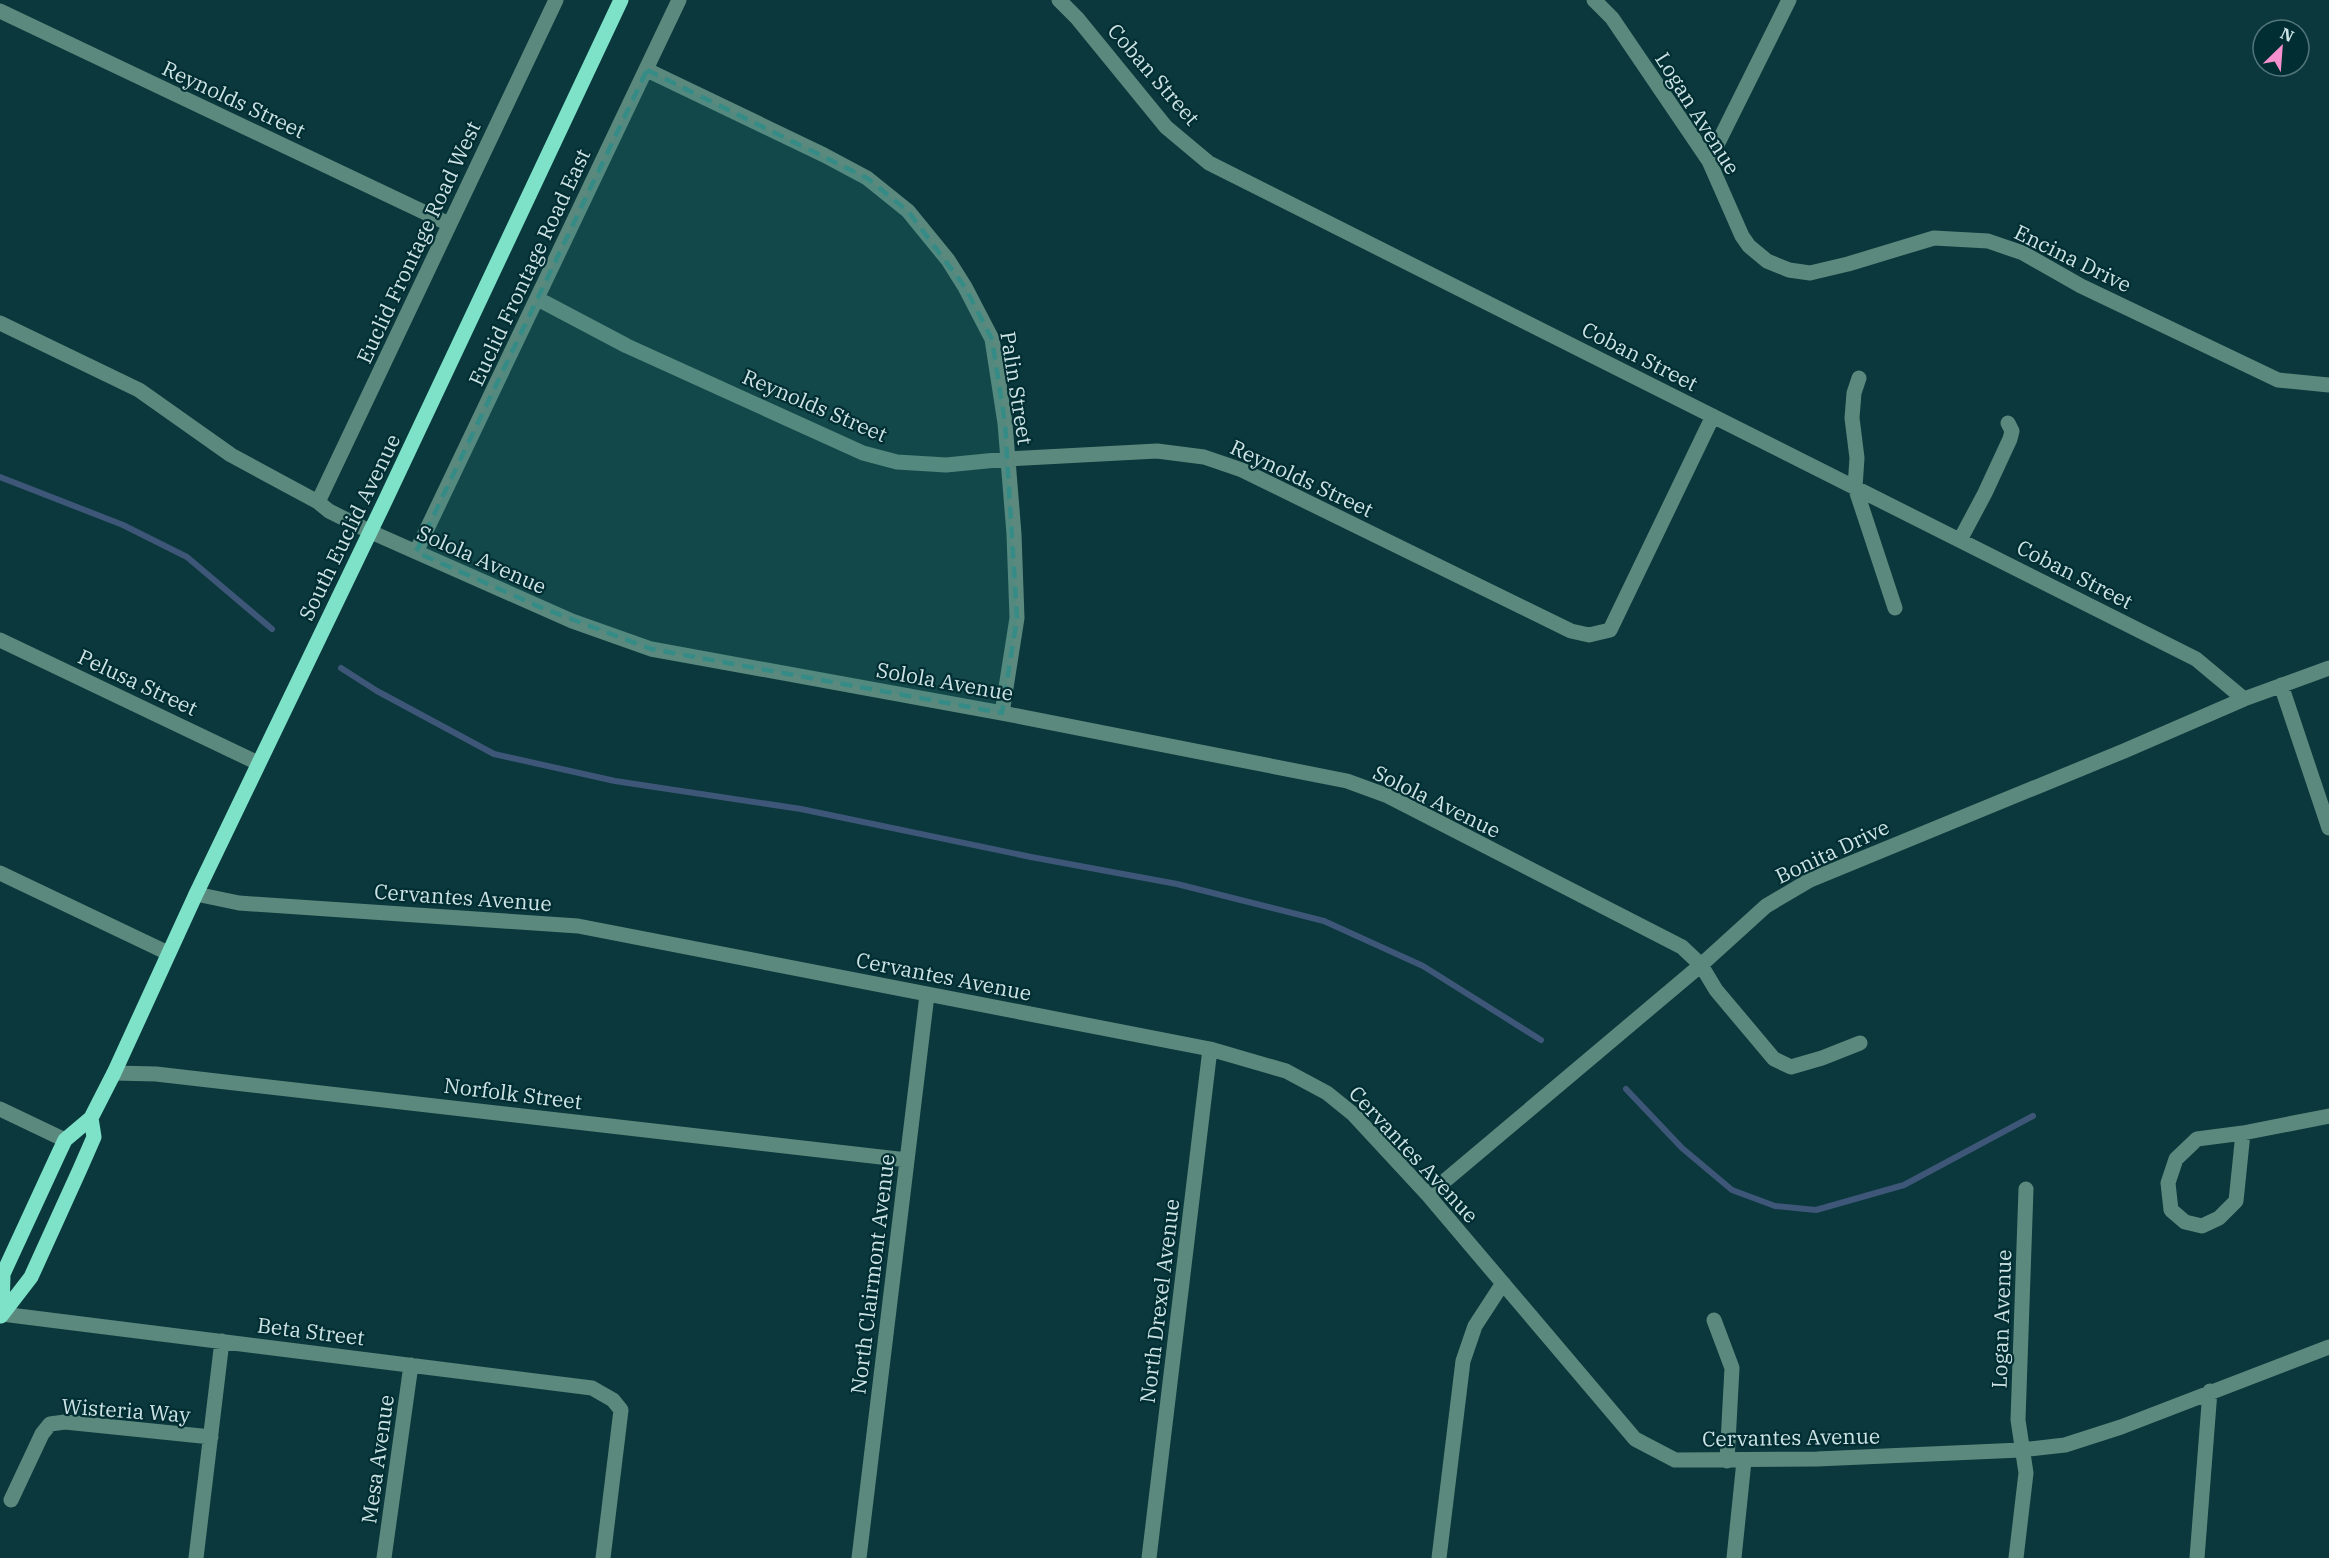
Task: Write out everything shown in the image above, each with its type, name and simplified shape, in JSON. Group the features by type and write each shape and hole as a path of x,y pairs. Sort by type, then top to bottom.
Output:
{"main road":[{"name":"South Euclid Avenue","path":"91,1118 258,763 371,532 621,0"},
{"path":"1,1315 3,1274 65,1140 91,1118"},
{"path":"1,1315 31,1276 80,1169 94,1137 91,1118"}],"street":[{"name":"Euclid Frontage Road West","path":"318,502 556,0"},
{"name":"Euclid Frontage Road East","path":"416,552 680,0"},
{"name":"Coban Street","path":"1059,0 1077,18 1166,127 1209,163 2196,659 2244,699"},
{"name":"Logan Avenue","path":"1594,0 1612,18 1709,161 1749,246 1767,261 1789,270"},
{"path":"1709,161 1789,0"},
{"name":"Reynolds Street","path":"0,11 449,224"},
{"name":"Palin Street","path":"647,70 833,159 867,178 908,211 948,260 965,287 992,339 1005,423 1014,534 1017,618 1002,713"},
{"name":"Encina Drive","path":"1789,270 1810,273 1934,238 1988,241 2023,253 2081,286 2278,380 2329,385"},
{"name":"Reynolds Street","path":"538,299 627,345 863,453 897,462 946,465 1157,450 1204,457 1242,470 1571,631 1589,635 1610,630 1713,416"},
{"name":"Solola Avenue","path":"0,323 139,390 231,455 318,502 329,511 371,532 572,621 651,649 1002,713 1347,781 1388,796 1682,947 1701,965 1716,990 1774,1059 1791,1067 1860,1043"},
{"path":"1859,378 1854,393 1852,418 1857,458 1855,487 1895,608"},
{"path":"1960,540 2010,439 2012,431 2008,423"},
{"name":"Pelusa Street","path":"0,640 258,763"},
{"name":"Bonita Drive","path":"1428,1195 1701,965 1766,906 1810,880 2124,751 2244,699 2329,668"},
{"path":"2281,686 2329,828"},
{"path":"0,873 168,954"},
{"name":"Cervantes Avenue","path":"196,894 239,903 578,926 1210,1049 1287,1071 1327,1093 1353,1114 1428,1195 1635,1439 1675,1460 1744,1461 2021,1450 2065,1445 2121,1427 2329,1347"},
{"name":"North Clairmont Avenue","path":"859,1558 927,994"},
{"name":"North Drexel Avenue","path":"1149,1558 1210,1049"},
{"name":"Norfolk Street","path":"114,1073 156,1074 907,1160"},
{"path":"0,1109 65,1140"},
{"path":"2243,1133 2236,1201 2220,1218 2202,1226 2185,1222 2171,1210 2168,1184 2176,1159 2197,1139 2243,1133 2329,1116"},
{"name":"Logan Avenue","path":"2016,1558 2026,1473 2018,1420 2026,1189"},
{"path":"1439,1558 1463,1361 1475,1326 1503,1283"},
{"name":"Beta Street","path":"1,1315 592,1388 614,1400 621,1410 603,1558"},
{"path":"1714,1320 1731,1368 1726,1461"},
{"path":"196,1558 222,1341"},
{"name":"Mesa Avenue","path":"384,1558 411,1365"},
{"path":"2197,1558 2210,1391"},
{"name":"Wisteria Way","path":"11,1500 42,1434 50,1424 65,1422 211,1437"},
{"path":"1734,1558 1744,1461"}],"highlighted area":[{"path":"647,70 867,178 908,211 965,287 992,339 1005,423 1017,618 1002,713 651,649 542,608 416,552"}],"waterway":[{"path":"0,477 123,525 187,557 272,629"},
{"path":"341,668 377,691 494,754 615,781 801,809 1031,857 1177,884 1324,921 1423,966 1541,1040"},
{"path":"1626,1089 1682,1148 1732,1190 1775,1206 1816,1210 1904,1185 2033,1116"}]}
